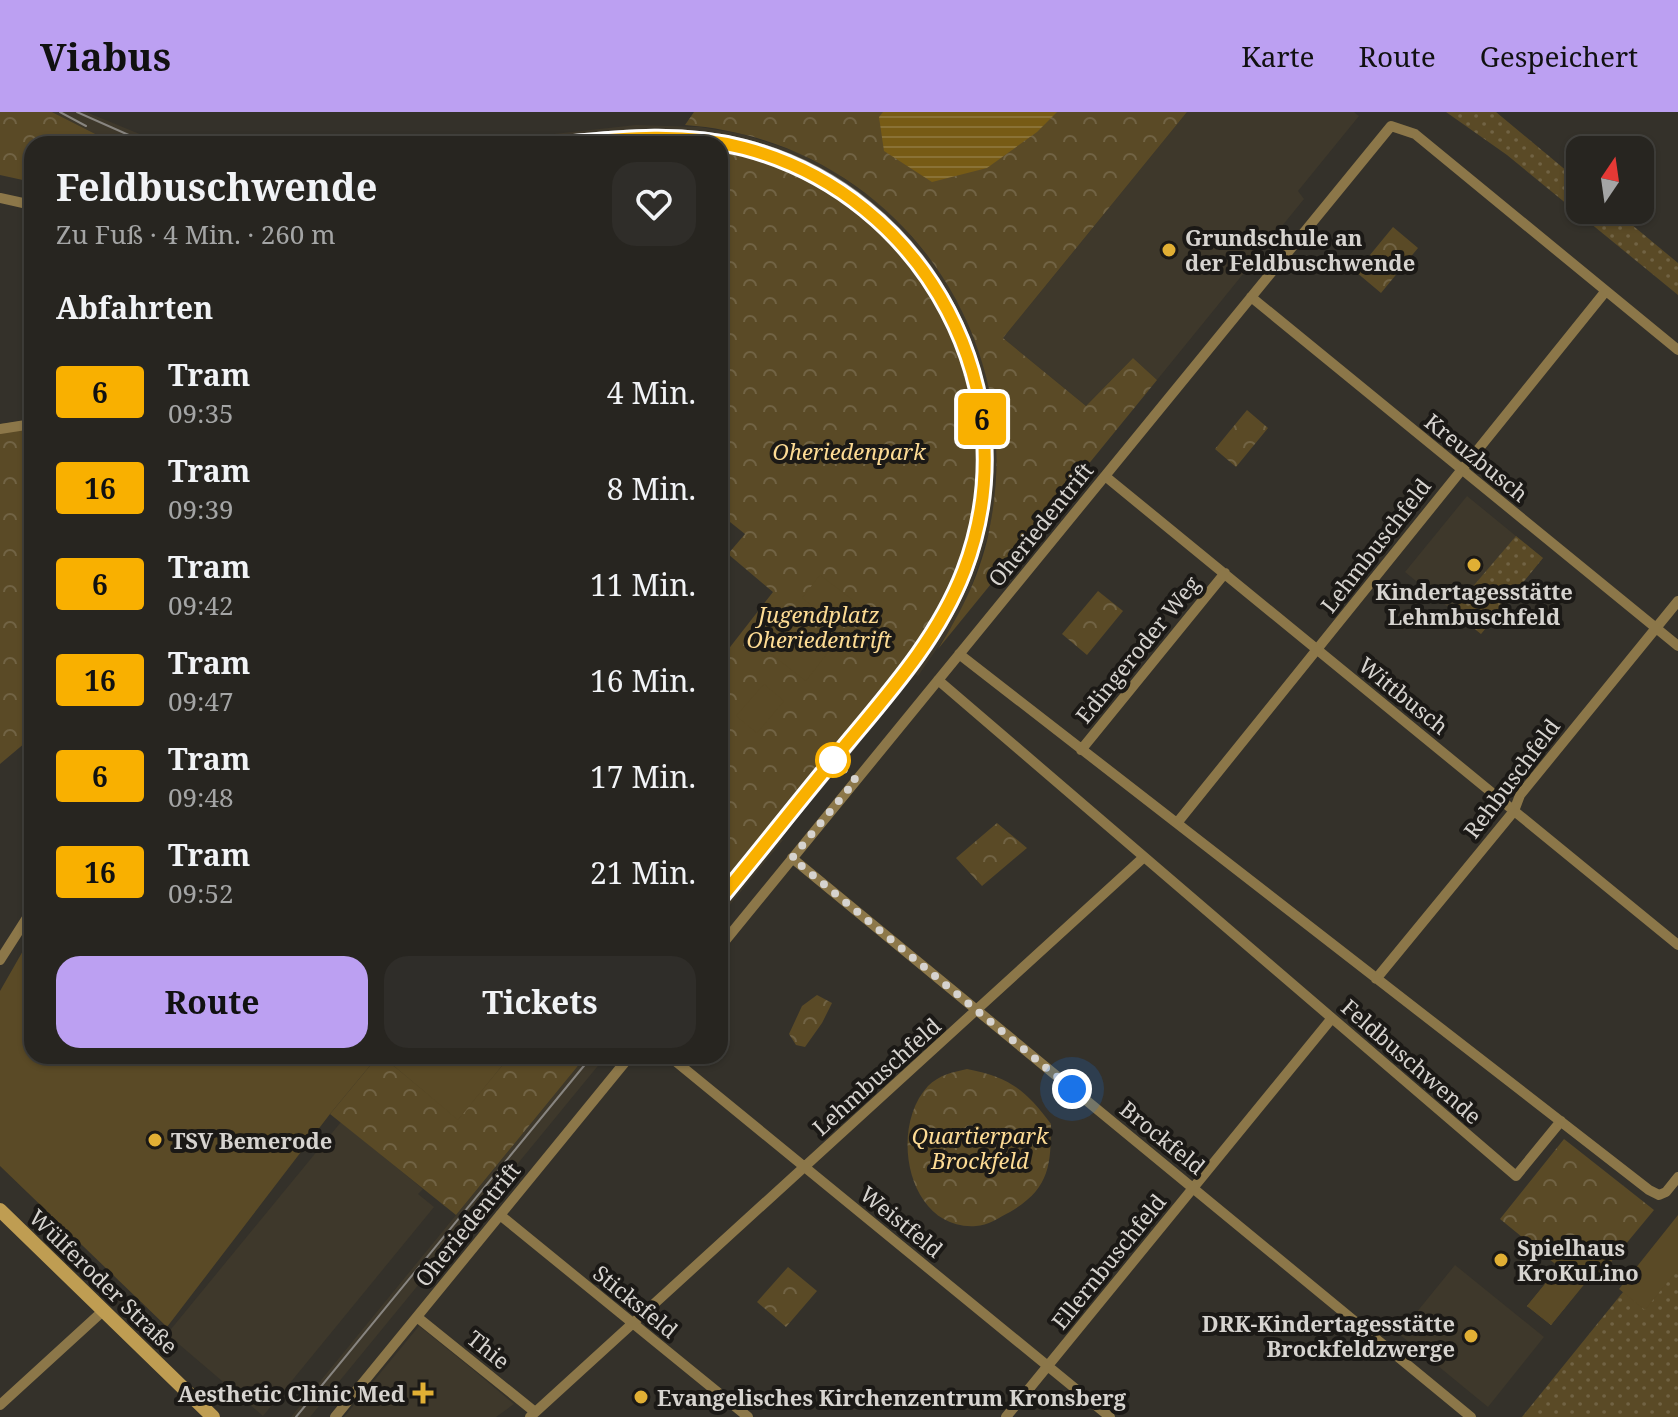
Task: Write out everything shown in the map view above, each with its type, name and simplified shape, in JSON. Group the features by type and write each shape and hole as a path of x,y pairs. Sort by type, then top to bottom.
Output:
{"main road":[{"name":"Wülferoder Straße","path":"0,1210 213,1417"}],"street":[{"name":"Oheriedentrift","path":"728,937 1391,126 1415,134 1605,292"},
{"path":"0,198 24,203"},
{"path":"1605,292 1678,350"},
{"name":"Lehmbuschfeld","path":"1177,823 1605,292"},
{"name":"Kreuzbusch","path":"1251,297 1678,646"},
{"path":"0,429 24,425"},
{"name":"Wittbusch","path":"1105,476 1678,945"},
{"name":"Edingeroder Weg","path":"1081,750 1225,573"},
{"name":"Rehbuschfeld","path":"1376,979 1514,811 1520,795 1678,601"},
{"name":"Feldbuschwende","path":"959,654 1649,1190 1659,1195 1666,1192 1678,1177"},
{"name":"Feldbuschwende","path":"938,680 1516,1176 1561,1121"},
{"name":"Lehmbuschfeld","path":"634,1324 1144,857"},
{"name":"Brockfeld","path":"792,858 1471,1417"},
{"path":"0,960 24,922"},
{"name":"Ellernbuschfeld","path":"1006,1417 1332,1018"},
{"name":"Oheriedentrift","path":"335,1417 623,1064"},
{"name":"Weistfeld","path":"679,1064 1110,1417"},
{"name":"Sticksfeld","path":"500,1215 744,1416"},
{"path":"0,1405 104,1310"},
{"name":"Thie","path":"417,1317 533,1414 634,1324"}],"shaded area":[{"path":"52,112 86,112 144,136 99,136"},
{"path":"883,112 1057,112 1037,132 987,168 932,182 884,151 879,117"},
{"name":"Grundschule an der Feldbuschwende","path":"1187,112 1354,112 1359,116 1298,191 1304,199 1157,380 1133,358 1086,406 1003,338"},
{"path":"636,125 700,127 742,134 797,152 835,172 882,205 940,271 963,311 982,359 994,409 997,443 995,495 990,529 969,594 954,624 918,676 905,666 939,614 960,569 978,489 979,440 964,359 938,303 906,257 855,208 808,178 756,157 728,150 728,136 536,136"},
{"name":"Kindertagesstätte Lehmbuschfeld","path":"1467,496 1543,558 1481,634 1405,572"},
{"path":"771,831 783,840 728,907 728,883"},
{"path":"579,1064 599,1064 310,1417 291,1417"},
{"path":"341,1122 423,1189 418,1194 434,1207 263,1416 167,1334"},
{"name":"DRK-Kindertagesstätte Brockfeldzwerge","path":"1455,1265 1544,1337 1488,1407 1399,1334"},
{"path":"419,1326 514,1404 496,1417 344,1417"}],"green space":[{"path":"0,112 52,112 99,136 24,136 24,180 0,175"},
{"path":"694,112 1187,112 1003,338 1086,406 1133,358 1157,380 938,649 963,605 982,559 990,526 996,452 987,382 964,316 928,256 881,206 824,166 758,138 685,125"},
{"path":"1446,112 1496,112 1566,170 1566,203 1507,155"},
{"name":"Oheriedenpark","path":"728,151 786,170 844,202 894,245 934,296 962,354 977,417 979,484 965,553 945,603 927,635 895,679 891,677 774,820 777,824 728,883 728,650 773,592 728,554 745,534 728,520"},
{"path":"1591,224 1631,224 1678,263 1678,295"},
{"path":"1393,227 1418,248 1381,293 1356,272"},
{"path":"1247,410 1268,428 1236,467 1215,449"},
{"path":"24,421 24,744 0,764 0,424"},
{"path":"1516,536 1543,558 1481,634 1452,611"},
{"path":"820,575 859,605 840,628 802,598"},
{"path":"1098,591 1123,611 1087,655 1062,634"},
{"path":"785,611 832,647 806,681 759,645"},
{"path":"764,684 784,701 757,733 736,716"},
{"path":"997,823 1027,848 982,886 956,858"},
{"name":"TSV Bemerode","path":"24,949 24,1064 371,1064 167,1327 0,1166 0,991"},
{"path":"817,995 832,1003 805,1047 796,1045 789,1034 802,1006"},
{"path":"371,1064 392,1064 458,1119 503,1064 579,1064 456,1215 330,1114"},
{"path":"392,1064 504,1064 458,1120"},
{"name":"Quartierpark Brockfeld","path":"967,1069 994,1076 1015,1087 1033,1102 1051,1124 1048,1165 1033,1195 1010,1212 976,1226 953,1223 934,1212 920,1195 908,1151 909,1127 916,1105 928,1086 941,1077"},
{"path":"1564,1139 1654,1210 1601,1274 1595,1270 1551,1325 1527,1306 1559,1267 1500,1219"},
{"path":"1678,1215 1678,1269 1645,1310 1619,1289"},
{"path":"1678,1224 1678,1417 1522,1417"},
{"path":"1572,1251 1596,1270 1551,1325 1527,1306"},
{"path":"788,1267 817,1291 786,1327 757,1302"}],"tram line":[{"path":"60,112 86,126"},
{"path":"77,112 131,136"},
{"path":"563,136 649,130 680,130 726,136"},
{"path":"728,136 811,164 870,203 920,253 957,312 982,377 992,447 987,518 965,589 943,631 902,689 728,901"},
{"name":"6","path":"728,144 773,157 833,186 867,211 908,250 942,298 969,359 978,391 984,441 983,491 978,524 970,556 951,602 908,668 728,889"},
{"path":"296,1417 585,1064"}],"place":[{"name":"Grundschule an der Feldbuschwende","path":"1169,250"},
{"name":"Kindertagesstätte Lehmbuschfeld","path":"1474,565"},
{"name":"TSV Bemerode","path":"155,1140"},
{"name":"Spielhaus KroKuLino","path":"1501,1260"},
{"name":"DRK-Kindertagesstätte Brockfeldzwerge","path":"1471,1336"},
{"name":"Aesthetic Clinic Med","path":"423,1393"},
{"name":"Evangelisches Kirchenzentrum Kronsberg","path":"641,1397"}],"route":[{"path":"833,760 856,780 792,858 1072,1089"}],"park label":[{"name":"Jugendplatz Oheriedentrift","path":"819,626"}]}
